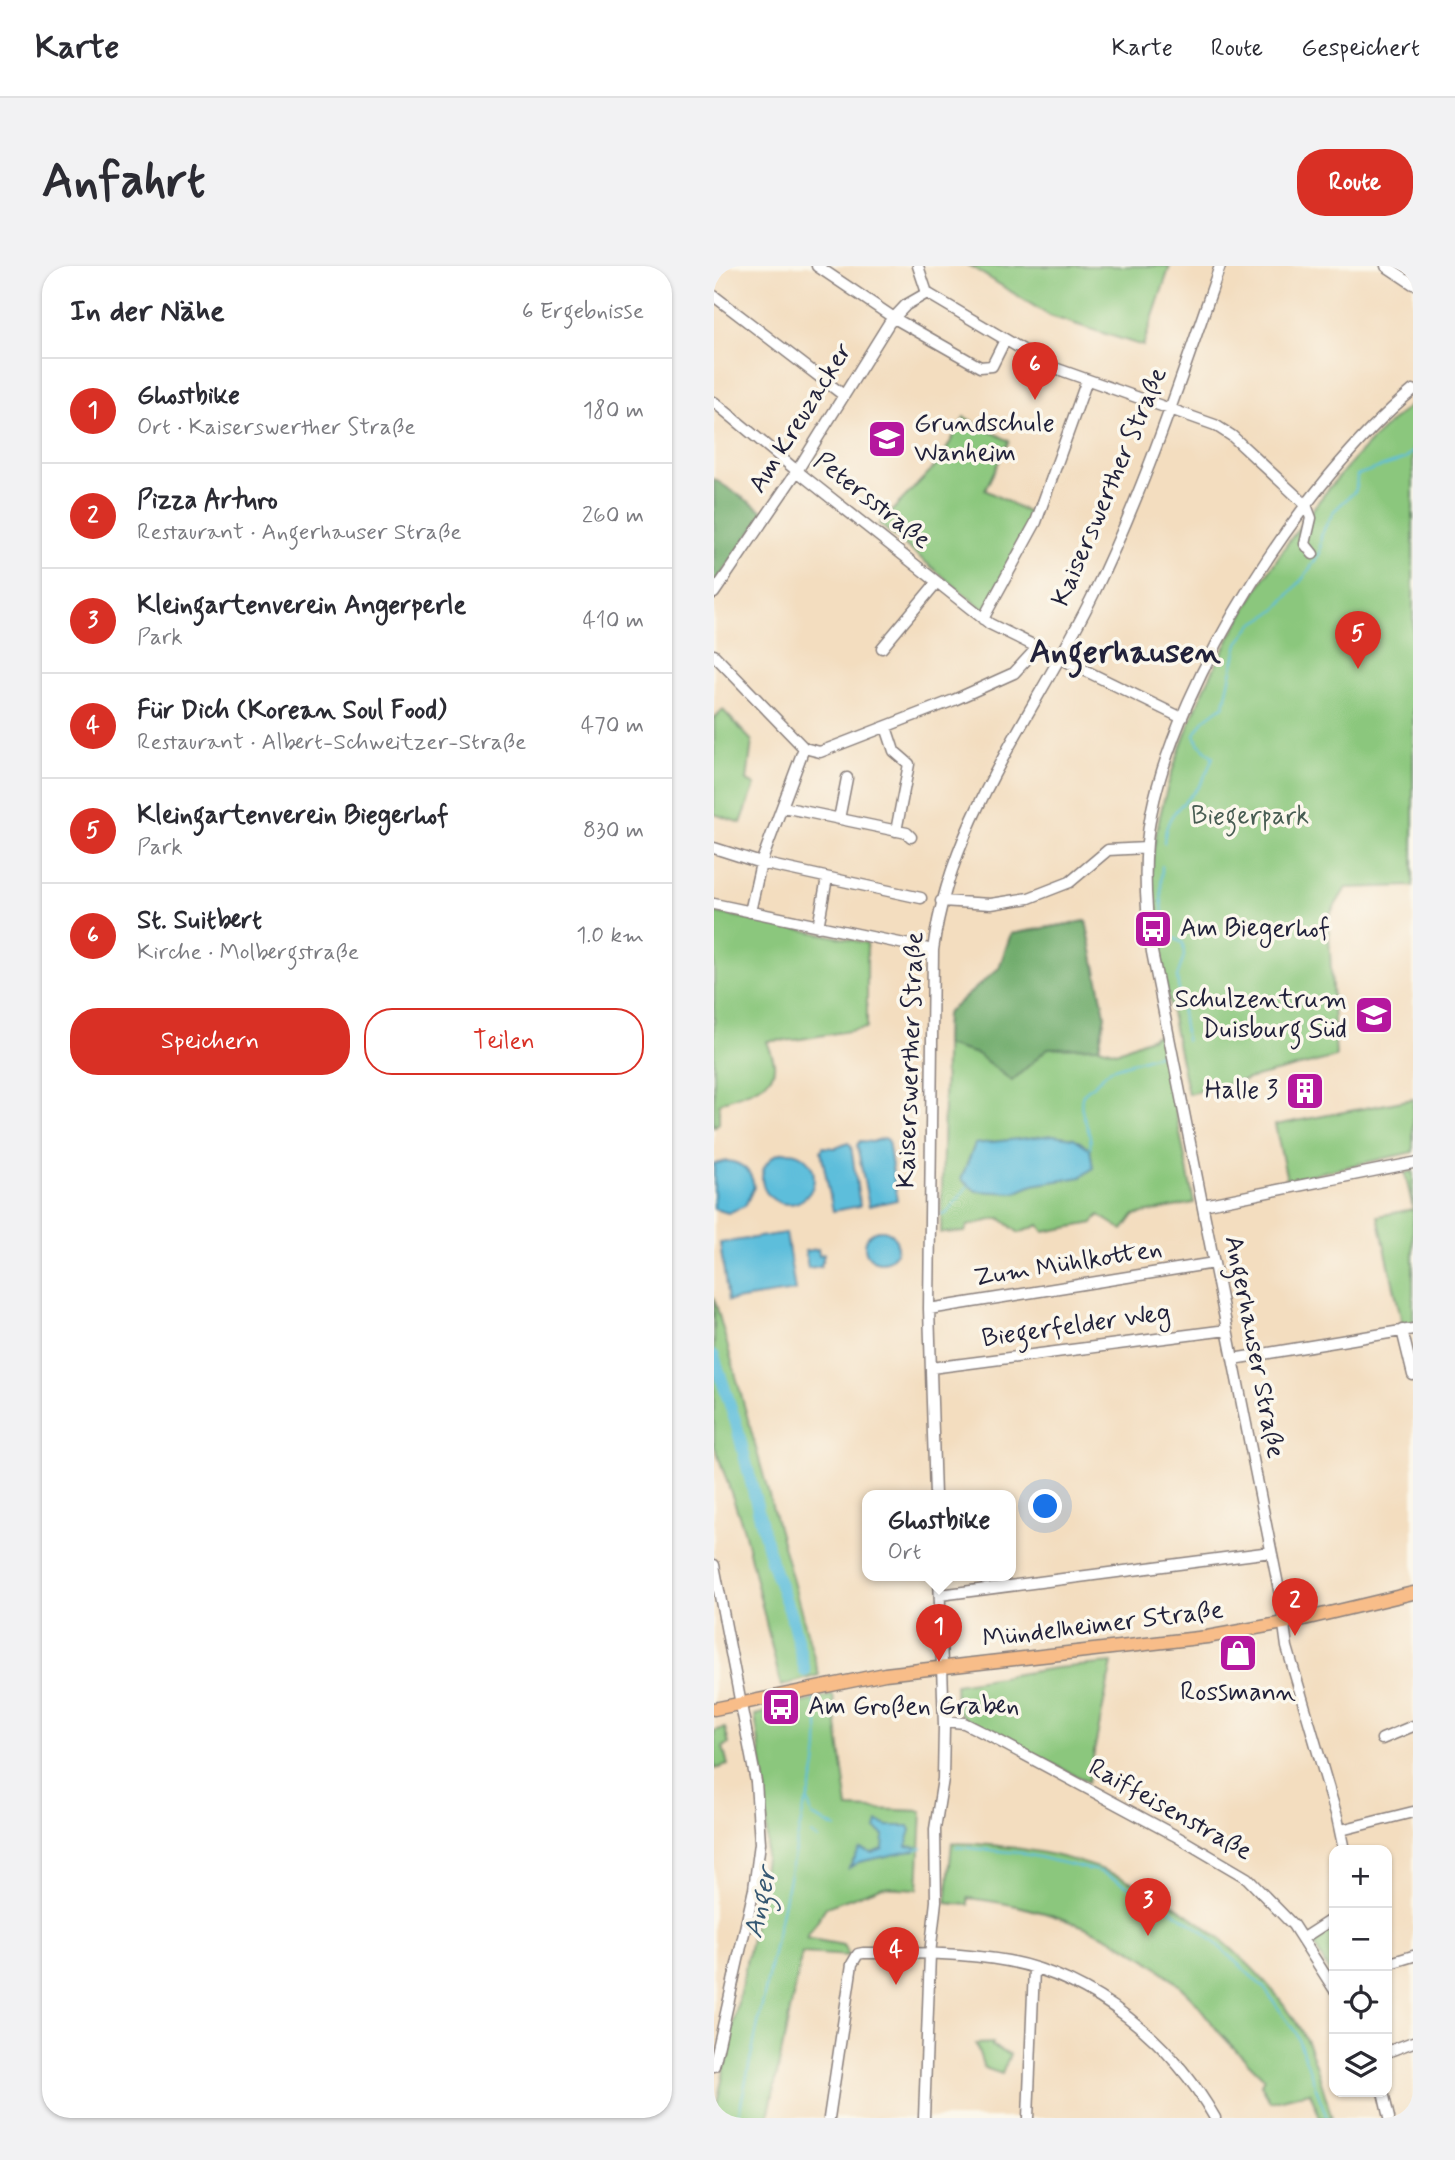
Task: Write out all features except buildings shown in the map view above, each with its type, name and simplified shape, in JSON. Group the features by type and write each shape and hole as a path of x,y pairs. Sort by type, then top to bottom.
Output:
{"main road":[{"name":"Mündelheimer Straße","path":"714,1709 858,1678 1207,1637 1284,1623 1413,1593"}],"street":[{"path":"817,266 894,318 981,368 992,366 1005,340"},
{"path":"918,266 925,289 1052,367 1171,408 1215,425 1232,436 1306,505 1311,517 1305,544 1313,554"},
{"name":"Kaiserswerther Straße","path":"935,1490 929,1309 933,950 941,901 967,826 1060,660 1130,513 1171,408 1220,266"},
{"path":"1386,266 1413,284"},
{"name":"Am Kreuzacker","path":"714,593 797,471 842,394 894,318 925,289"},
{"path":"714,296 842,394"},
{"path":"983,619 1036,522 1087,380"},
{"name":"Angerhauser Straße","path":"1343,1845 1287,1647 1272,1552 1152,952 1145,891 1146,848 1154,798 1182,718 1216,649 1259,574 1306,505 1378,419 1413,390"},
{"name":"Petersstraße","path":"716,406 983,619 1060,660 1182,718"},
{"name":"Petersstraße","path":"882,648 937,582"},
{"path":"714,655 804,748 820,752 1014,673 1037,648"},
{"path":"886,727 894,751 909,764 896,831"},
{"path":"750,912 761,863 804,748"},
{"path":"839,819 847,778"},
{"path":"783,807 896,831 911,837"},
{"path":"714,848 761,863 921,898"},
{"path":"941,901 991,904 1029,898 1077,877 1108,850 1146,848"},
{"path":"818,927 827,878"},
{"path":"714,904 933,950"},
{"path":"1203,1205 1413,1163"},
{"name":"Zum Mühlkotten","path":"929,1309 1214,1263"},
{"path":"1233,1359 1408,1329 1413,1375"},
{"name":"Biegerfelder Weg","path":"931,1368 1227,1330"},
{"path":"940,1595 1272,1552"},
{"path":"714,1565 758,1795 760,1843 754,1889 714,2066"},
{"path":"924,2118 930,1954 936,1901 934,1829 943,1779 939,1581"},
{"path":"714,1625 726,1621"},
{"name":"Raiffeisenstraße","path":"944,1721 964,1723 1231,1868 1262,1890 1303,1938 1329,1979"},
{"path":"1382,1739 1413,1726"},
{"path":"1341,1830 1413,1812"},
{"path":"1303,1938 1329,1921"},
{"path":"828,2118 852,1964 858,1954 969,1955 1034,1968 1086,1991 1150,2035 1188,2075 1215,2118"},
{"path":"1392,1962 1413,1956"},
{"path":"1028,2118 1034,1968"},
{"path":"1392,2050 1413,2042"},
{"path":"1384,2097 1389,2118"}],"green space":[{"path":"970,266 1170,266 1143,346 1050,316"},
{"name":"Biegerpark","path":"1413,403 1413,886 1346,888 1328,917 1336,1057 1188,1094 1157,939 1151,886 1160,815 1179,750 1207,683 1241,617 1280,554 1323,495 1368,444"},
{"path":"964,417 1009,441 985,490 1033,515 985,611 879,524 940,461"},
{"path":"714,479 765,512 714,585"},
{"path":"723,710 752,741 747,781 755,785 741,823 714,814 714,718"},
{"path":"714,912 867,943 867,1028 795,1040 767,1041 774,1063 769,1079 754,1090 719,1104 719,1123 714,1127"},
{"path":"1086,921 1105,1015 1099,1047 1116,1052 1160,1034 1194,1203 1134,1215 1123,1230 1099,1215 1093,1223 1044,1232 1039,1225 1019,1233 1000,1218 967,1226 965,1232 941,1233 946,1014 999,968 1011,934"},
{"path":"1086,921 1105,1015 1099,1047 1048,1048 1012,1081 977,1054 945,1045 946,1014 999,968 1011,934"},
{"path":"1413,1099 1413,1152 1287,1180 1275,1125"},
{"path":"1413,1171 1413,1209 1405,1173"},
{"path":"1413,1209 1413,1325 1403,1327 1378,1216"},
{"path":"714,1297 819,1675 781,1686 744,1530 714,1444"},
{"path":"1112,1663 1088,1782 966,1720 956,1708 955,1684 1056,1668"},
{"path":"833,1695 848,1808 922,1811 918,1889 881,1887 826,1907 806,1938 843,1945 849,1956 802,1953 768,2118 714,2118 759,1900 767,1844 766,1793 755,1715"},
{"path":"725,1728 729,1744 723,1747 728,1765 715,1769 714,1731"},
{"path":"952,1843 1031,1850 1104,1870 1171,1903 1203,1925 1255,1971 1292,2017 1311,2051 1332,2118 1320,2118 1310,2092 1270,2102 1261,2083 1264,2078 1224,2038 1189,1995 1166,1974 1115,1941 1058,1917 998,1902 968,1898 968,1905 946,1903"},
{"path":"1329,1930 1329,1972 1312,1940"},
{"path":"993,2043 992,2046 1010,2054 1002,2074 984,2068 976,2044"}],"water":[{"path":"1053,1135 1074,1138 1090,1149 1093,1168 1081,1177 1033,1185 1015,1193 976,1191 961,1179 975,1144"},
{"path":"884,1138 888,1140 897,1200 869,1206 857,1145 860,1141 872,1142"},
{"path":"848,1143 851,1146 860,1206 833,1211 821,1151 823,1147 836,1148"},
{"path":"788,1152 798,1154 806,1160 812,1168 812,1188 806,1196 798,1202 788,1204 778,1202 770,1196 764,1188 762,1178 764,1168 770,1160 778,1154"},
{"path":"727,1161 746,1169 754,1187 745,1206 728,1213 714,1209 714,1164"},
{"path":"881,1230 893,1234 897,1246 893,1258 881,1262 869,1258 865,1246 869,1234"},
{"path":"786,1233 795,1291 728,1301 720,1243"},
{"path":"818,1249 819,1255 824,1254 821,1266 808,1268 805,1251"},
{"path":"878,1822 888,1826 909,1826 911,1830 906,1846 917,1847 916,1850 859,1862 849,1868 860,1849 872,1853 883,1849 884,1835 876,1829"}],"waterway":[{"path":"1164,843 1171,817 1200,784 1213,757 1198,743 1195,734 1205,719 1224,705 1238,643 1253,624 1276,610 1304,577 1320,553 1321,536 1334,511 1356,490 1357,475 1405,459 1413,451"},
{"path":"1162,866 1162,901 1168,935 1183,943 1184,956 1177,977 1186,1041"},
{"path":"1090,1148 1090,1135 1081,1101 1083,1094 1111,1069 1160,1054"},
{"path":"941,1215 947,1213 968,1186"},
{"name":"Anger","path":"714,1356 736,1423 771,1561 791,1615 805,1671"},
{"name":"Anger","path":"738,2118 803,1812 818,1755 814,1698"},
{"path":"808,1801 812,1816 837,1828"},
{"path":"811,1834 818,1839"},
{"path":"956,1847 1021,1853 1101,1872 1161,1903 1201,1930 1264,1988 1296,2033 1327,2118"},
{"path":"916,1849 922,1848"}],"place":[{"name":"St. Suitbert","path":"1035,400"},
{"name":"Grundschule Wanheim","path":"887,439"},
{"name":"Kleingartenverein Biegerhof","path":"1358,669"},
{"name":"Am Biegerhof","path":"1153,929"},
{"name":"Schulzentrum Duisburg Süd","path":"1374,1015"},
{"name":"Halle 3","path":"1305,1091"},
{"name":"Pizza Arturo","path":"1295,1636"},
{"name":"Rossmann","path":"1238,1653"},
{"name":"Ghostbike","path":"939,1662"},
{"name":"Am Großen Graben","path":"781,1707"},
{"name":"Kleingartenverein Angerperle","path":"1148,1936"},
{"name":"Für Dich (Korean Soul Food)","path":"896,1985"}],"district":[{"name":"Angerhausen","path":"1125,653"}]}
